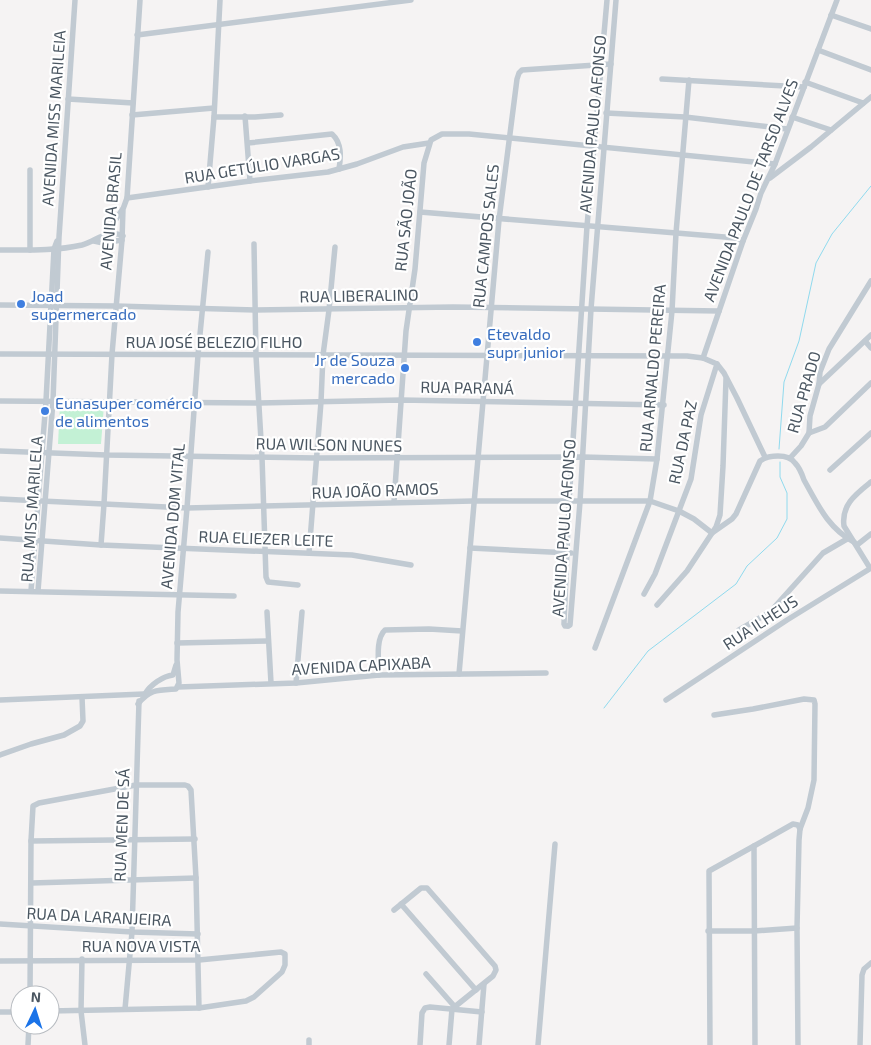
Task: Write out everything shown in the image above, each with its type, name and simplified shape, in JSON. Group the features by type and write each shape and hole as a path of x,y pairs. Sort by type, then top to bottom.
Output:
{"street":[{"name":"AVENIDA MISS MARILEIA","path":"56,248 59,237 75,0"},
{"name":"AVENIDA BRASIL","path":"100,545 112,354 123,209 127,198 140,0"},
{"path":"208,188 220,0"},
{"path":"137,35 366,3 411,0"},
{"name":"AVENIDA PAULO AFONSO","path":"607,0 593,147 572,457 565,626 570,625 576,553 585,403 590,355 591,310 616,0"},
{"name":"AVENIDA PAULO DE TARSO ALVES","path":"703,358 761,192 774,164 836,0"},
{"path":"831,14 871,29"},
{"path":"818,50 871,70"},
{"name":"RUA CAMPOS SALES","path":"459,674 499,220 508,138 519,73 522,70 611,64"},
{"path":"662,79 728,84 804,85 863,103"},
{"name":"RUA ARNALDO PEREIRA","path":"595,648 650,501 658,459 672,311 676,233 689,80"},
{"path":"768,179 871,97"},
{"path":"68,99 133,103"},
{"path":"132,115 214,108"},
{"path":"606,113 685,117 787,129"},
{"path":"214,117 281,115"},
{"path":"245,116 250,180"},
{"path":"792,117 831,130"},
{"path":"248,143 332,134 339,144 339,169"},
{"path":"429,143 435,137 452,134 774,164"},
{"name":"RUA GETÚLIO VARGAS","path":"127,198 208,188 250,180 320,173 357,164 402,147 429,143"},
{"name":"RUA SÃO JOÃO","path":"394,502 404,354 415,270 424,163 429,143"},
{"path":"30,170 30,250"},
{"path":"0,250 30,250 77,246 94,241 106,233 123,209"},
{"path":"420,212 736,238 743,241"},
{"path":"106,233 117,234 122,238"},
{"path":"94,241 108,242 122,238"},
{"path":"108,242 116,248 120,255"},
{"path":"254,244 256,356 266,577 268,582 298,585"},
{"path":"309,553 321,402 322,355 329,310 335,246"},
{"name":"RUA MISS MARILELA","path":"35,591 34,540 49,452 49,401 56,248"},
{"name":"AVENIDA DOM VITAL","path":"175,688 179,683 177,644 183,548 188,508 198,354 208,252"},
{"name":"RUA PRADO","path":"790,458 809,433 810,416 819,384 820,372 829,349 871,281"},
{"name":"RUA LIBERALINO","path":"0,305 255,310 492,308 719,311"},
{"path":"819,384 871,335"},
{"path":"864,341 871,348"},
{"name":"RUA JOSÉ BELEZIO FILHO","path":"0,354 668,356"},
{"path":"668,356 703,358 716,364 748,419 765,457"},
{"name":"RUA DA PAZ","path":"644,594 655,574 691,479 701,415 716,364"},
{"path":"657,604 687,571 712,533 720,515 724,466 726,379"},
{"path":"809,433 825,426 871,383"},
{"name":"RUA PARANÁ","path":"0,401 259,403 401,400 664,405"},
{"name":"RUA MISS MARILELA","path":"35,591 41,540 41,452 49,401"},
{"path":"830,470 871,434"},
{"name":"RUA WILSON NUNES","path":"0,451 106,455 316,458 583,457 658,459"},
{"path":"712,533 736,514 760,461 765,457 790,458 795,462 832,526 855,544"},
{"path":"871,482 850,501 845,508 843,518 844,526 871,568"},
{"name":"RUA JOÃO RAMOS","path":"0,499 188,508 312,506 394,502 650,501 679,511 694,519 712,533"},
{"path":"855,544 871,534"},
{"name":"RUA ELIEZER LEITE","path":"0,538 100,545 352,555 411,565"},
{"path":"739,630 770,612 824,553 847,539"},
{"path":"470,548 576,553"},
{"name":"RUA ILHEUS","path":"666,700 787,620 871,568"},
{"path":"0,591 234,596"},
{"path":"267,612 271,683"},
{"path":"296,683 302,612"},
{"path":"379,675 380,640 385,630 430,629 462,631"},
{"path":"177,644 268,641"},
{"name":"RUA MEN DE SÁ","path":"124,1009 132,932 138,704 139,700 154,684 169,675 173,675 177,660"},
{"name":"AVENIDA CAPIXABA","path":"138,704 150,692 175,688 296,683 379,675 546,673"},
{"path":"0,700 144,694"},
{"path":"0,755 64,735 80,726 83,720 82,697"},
{"path":"714,715 753,710 804,698 814,700 814,780 808,808 800,829 797,928 798,1045"},
{"path":"30,985 32,809 36,804 136,785 188,786 191,790 195,839 199,1008 60,1011"},
{"path":"710,1045 709,871 793,824 798,825 800,829"},
{"path":"31,841 195,839"},
{"path":"538,1045 555,844"},
{"path":"754,846 755,1045"},
{"path":"32,883 196,878"},
{"path":"394,910 421,888 427,888 495,966 495,972 484,984 454,1008 449,1045"},
{"path":"401,904 476,990"},
{"name":"RUA DA LARANJEIRA","path":"0,924 198,934"},
{"path":"708,931 754,931 797,928"},
{"name":"RUA NOVA VISTA","path":"0,961 82,959 199,960 281,952 286,957 282,972 254,997 246,1001 199,1008"},
{"path":"82,959 81,1011 85,1045"},
{"path":"860,1045 862,975 864,969 871,963"},
{"path":"426,974 454,1008"},
{"path":"479,1045 484,984"},
{"path":"420,1045 423,1010 430,1007 482,1012"}],"green space":[{"path":"60,404 104,405 101,444 58,444"}],"waterway":[{"path":"779,449 784,382 799,341 816,263 832,234 871,186"},
{"path":"604,708 648,651 736,584 747,566 777,538 787,519 787,493 780,477 780,462"}],"place":[{"name":"Joad supermercado","path":"21,304"},
{"name":"Etevaldo supr junior","path":"477,342"},
{"name":"Jr de Souza mercado","path":"405,368"},
{"name":"Eunasuper comércio de alimentos","path":"45,411"}]}
